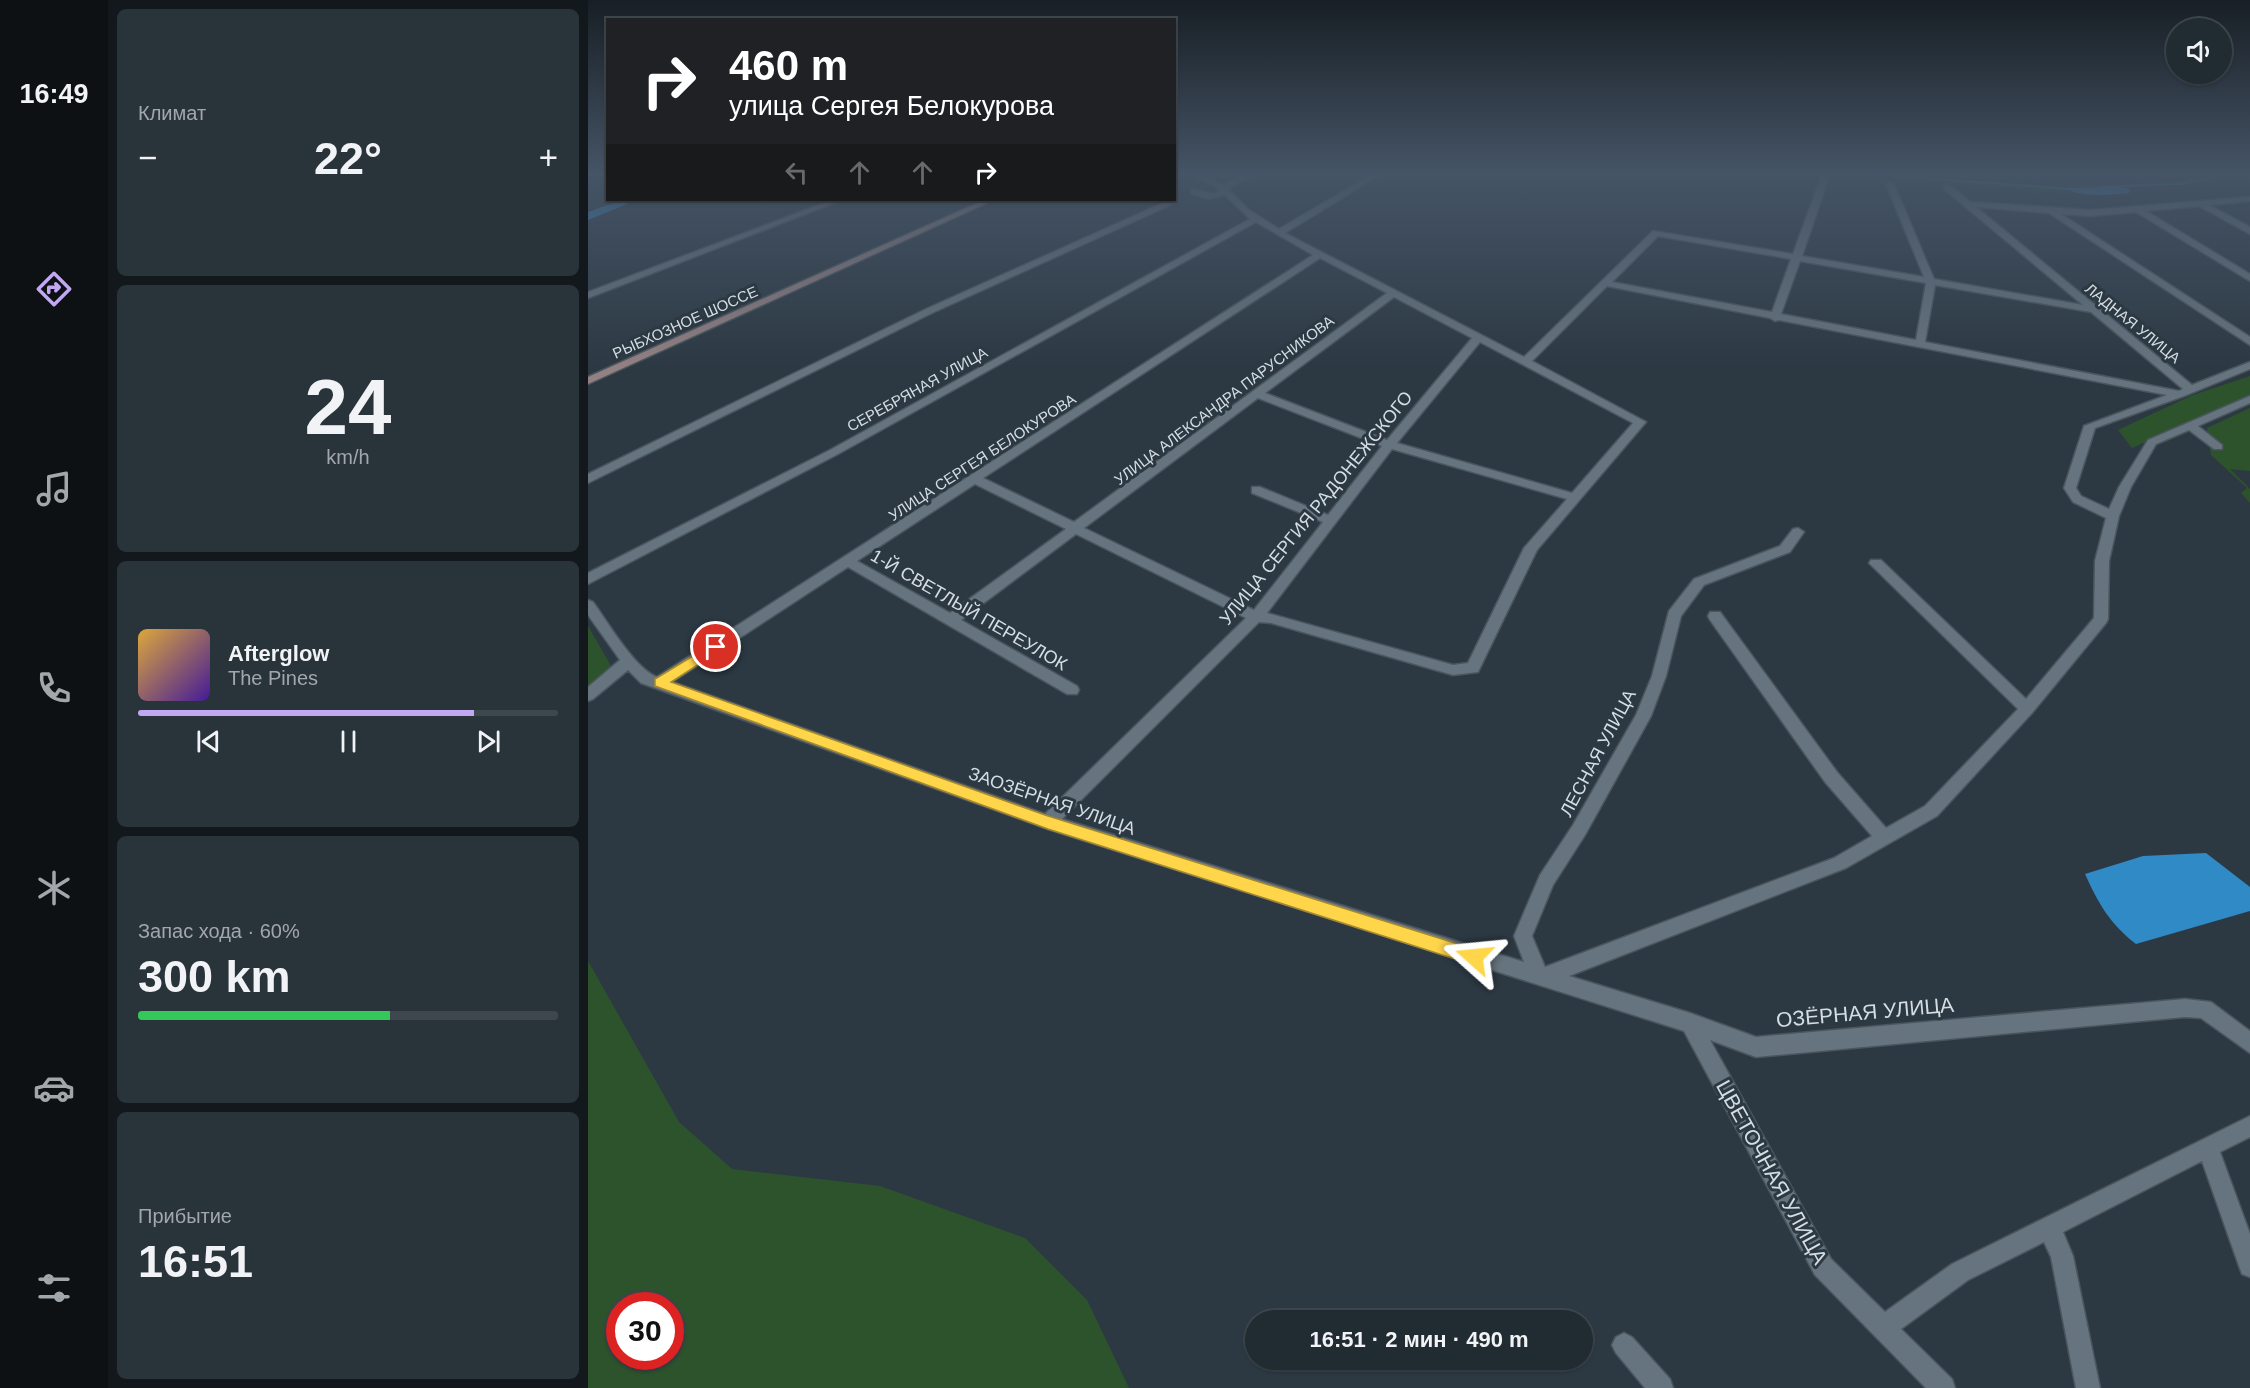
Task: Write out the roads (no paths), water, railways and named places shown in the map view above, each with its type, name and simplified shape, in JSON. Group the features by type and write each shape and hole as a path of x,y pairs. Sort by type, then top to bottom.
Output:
{"street":[{"path":"588,295 733,240"},
{"name":"РЫБХОЗНОЕ ШОССЕ","path":"588,381 902,240"},
{"path":"588,479 929,311 1085,240"},
{"name":"СЕРЕБРЯНАЯ УЛИЦА","path":"588,579 834,452 1218,240"},
{"path":"975,479 1256,617 1271,618 1453,670 1473,668 1531,548 1640,422 1291,240"},
{"path":"1525,362 1649,240"},
{"path":"1694,240 2091,309"},
{"path":"1775,318 1803,240"},
{"path":"1913,240 1931,282 1920,345"},
{"name":"ЛАДНАЯ УЛИЦА","path":"2010,240 2185,392"},
{"path":"2095,240 2250,342"},
{"path":"2188,240 2250,278"},
{"name":"УЛИЦА СЕРГЕЯ БЕЛОКУРОВА","path":"659,683 849,562 1319,255"},
{"path":"1604,283 1775,318 2185,392"},
{"name":"УЛИЦА АЛЕКСАНДРА ПАРУСНИКОВА","path":"1074,529 1392,294"},
{"name":"УЛИЦА СЕРГИЯ РАДОНЕЖСКОГО","path":"1048,822 1256,617 1390,445 1478,338"},
{"path":"2113,516 2077,499 2070,488 2090,426 2185,392 2250,365"},
{"path":"1256,394 1390,445 1574,497"},
{"path":"1540,978 1840,863 1931,811 2027,709 2100,619 2102,561 2113,516 2125,487 2152,442 2250,399"},
{"path":"2191,426 2218,447"},
{"path":"1256,490 1331,521"},
{"path":"952,620 1074,529"},
{"name":"ЛЕСНАЯ УЛИЦА","path":"1540,978 1523,936 1546,881 1579,830 1643,716 1659,676 1674,615 1699,582 1785,549 1798,532"},
{"name":"1-Й СВЕТЛЫЙ ПЕРЕУЛОК","path":"849,562 1072,690"},
{"path":"1876,563 2027,709"},
{"name":"ЗАОЗЁРНАЯ УЛИЦА","path":"588,605 629,662 646,679 1048,822 1540,978"},
{"path":"1715,616 1831,777 1884,837"},
{"path":"588,695 629,662"},
{"name":"ОЗЁРНАЯ УЛИЦА","path":"1540,978 1690,1023 1756,1047 2173,1009 2204,1009 2250,1043"},
{"name":"ЦВЕТОЧНАЯ УЛИЦА","path":"1690,1023 1823,1267 1943,1388"},
{"path":"1883,1328 1960,1272 2250,1126"},
{"path":"2208,1148 2250,1266"},
{"path":"2049,1228 2062,1256 2088,1388"},
{"path":"1624,1345 1662,1388"}],"water":[{"path":"2206,853 2250,887 2250,911 2136,944 2119,929 2106,912 2085,874 2143,856"}]}
